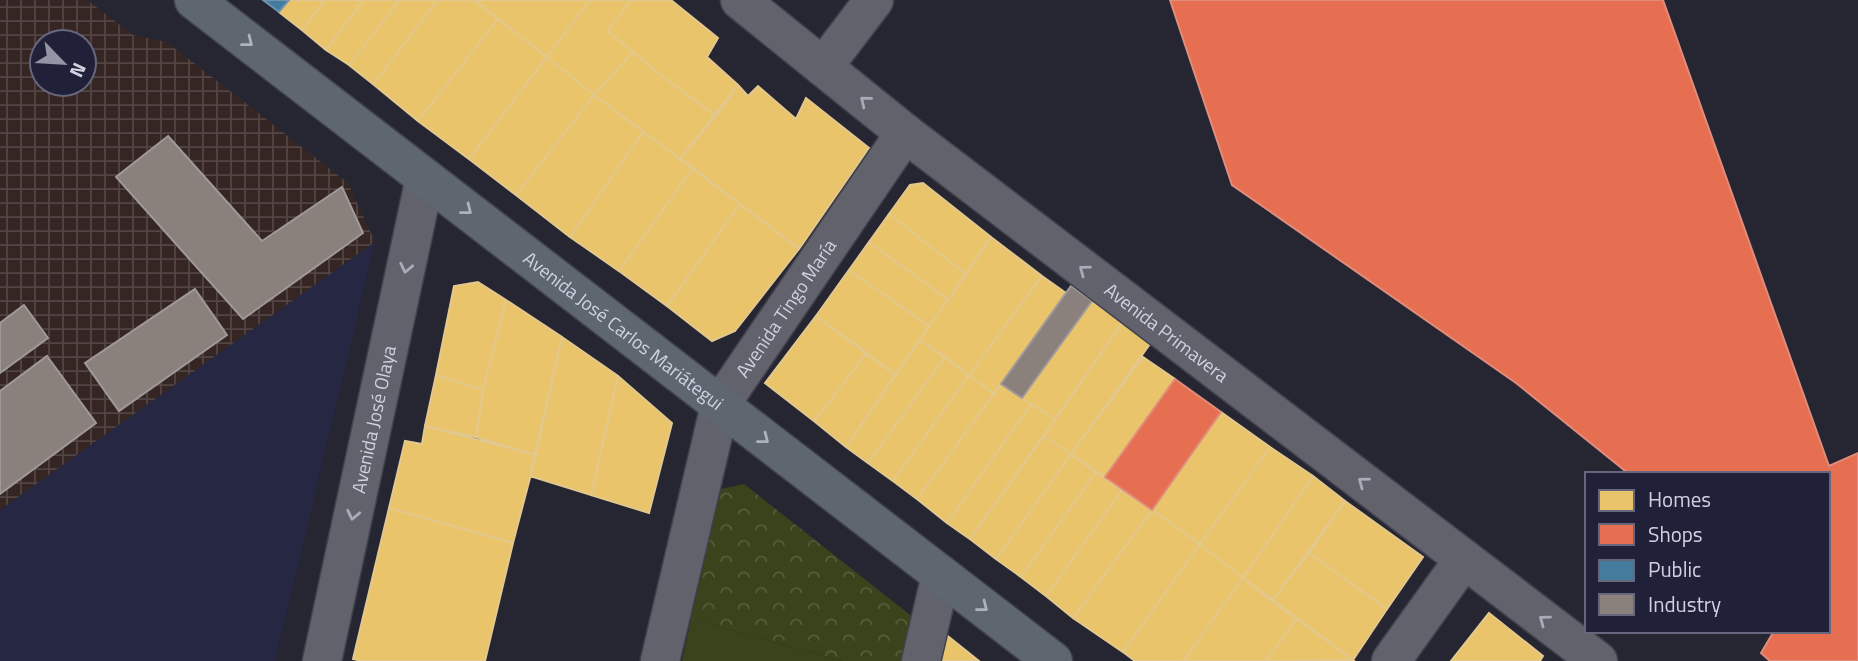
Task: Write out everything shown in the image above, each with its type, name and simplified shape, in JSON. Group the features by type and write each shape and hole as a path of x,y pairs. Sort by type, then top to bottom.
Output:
{"main road":[{"name":"Avenida José Carlos Mariátegui","path":"194,0 1053,661"}],"street":[{"name":"Avenida Primavera","path":"740,0 905,133 1598,661"},
{"path":"823,67 874,0"},
{"name":"Avenida Tingo María","path":"660,661 720,405 905,133"},
{"name":"Avenida José Olaya","path":"321,661 425,178"},
{"path":"1391,661 1464,559"},
{"path":"921,661 940,575"}],"shaded area":[{"path":"0,0 87,0 133,35 167,42 348,183 375,242 0,510"},
{"path":"375,242 275,661 0,661 0,510"}],"green space":[{"path":"744,484 919,622 911,661 842,661 691,619 721,489"},
{"path":"691,619 842,661 682,661"}],"building: Homes":[{"path":"289,0 325,0 302,30 279,12"},
{"path":"325,0 364,0 326,50 302,30"},
{"path":"364,0 400,0 349,65 326,50"},
{"path":"400,0 438,0 373,84 349,65"},
{"path":"438,0 474,0 498,19 418,121 373,84"},
{"path":"474,0 590,0 547,57"},
{"path":"590,0 631,0 608,31 633,52 594,95 547,57"},
{"path":"631,0 671,0 718,38 707,57 738,85 716,116 608,31"},
{"path":"498,19 547,57 469,159 418,121"},
{"path":"633,52 716,116 680,159 594,95"},
{"path":"547,57 594,95 516,195 469,159"},
{"path":"738,85 748,96 758,86 796,119 806,98 869,148 799,249 680,159"},
{"path":"594,95 643,132 570,237 516,195"},
{"path":"643,132 693,168 619,271 570,237"},
{"path":"693,168 740,204 667,306 619,271"},
{"path":"923,183 991,237 966,274 889,214 910,185"},
{"path":"740,204 799,249 735,331 712,341 667,306"},
{"path":"889,214 966,274 948,300 869,242"},
{"path":"991,237 1042,276 969,375 920,340"},
{"path":"869,242 948,300 929,326 849,270"},
{"path":"849,270 929,326 895,375 816,316"},
{"path":"1042,276 1066,293 994,394 969,375"},
{"path":"478,282 506,300 483,390 436,375 454,286"},
{"path":"506,300 562,337 536,455 476,437 483,390"},
{"path":"1092,301 1122,323 1055,419 1022,398"},
{"path":"816,316 867,353 814,421 765,383"},
{"path":"1122,323 1150,344 1071,454 1044,436"},
{"path":"562,337 618,376 591,495 530,476"},
{"path":"920,340 945,357 868,463 846,447"},
{"path":"867,353 895,375 846,447 814,421"},
{"path":"945,357 969,375 893,481 868,463"},
{"path":"1143,357 1175,379 1105,477 1071,454"},
{"path":"436,375 483,390 476,437 425,426"},
{"path":"969,375 994,394 917,499 893,481"},
{"path":"618,376 672,423 649,513 591,495"},
{"path":"1001,384 1031,404 947,523 917,499"},
{"path":"1031,404 1055,419 970,539 947,523"},
{"path":"1221,412 1270,447 1200,544 1152,510"},
{"path":"425,426 536,455 513,543 389,508 405,441 422,444"},
{"path":"1044,436 1071,454 996,559 970,539"},
{"path":"1270,447 1313,476 1243,578 1200,544"},
{"path":"1071,454 1096,472 1021,577 996,559"},
{"path":"1096,472 1122,490 1046,596 1021,577"},
{"path":"1313,476 1345,501 1272,601 1243,578"},
{"path":"1122,490 1152,510 1073,618 1046,596"},
{"path":"1345,501 1423,557 1387,609 1309,553"},
{"path":"389,508 513,543 485,661 353,659"},
{"path":"1152,510 1200,544 1123,652 1073,618"},
{"path":"1200,544 1243,578 1183,661 1135,661 1123,652"},
{"path":"1309,553 1387,609 1353,660 1272,601"},
{"path":"1243,578 1297,618 1266,661 1183,661"},
{"path":"1489,613 1543,656 1540,661 1451,661"},
{"path":"1297,618 1353,660 1266,661"},
{"path":"944,633 979,661 937,661"}],"building: Shops":[{"path":"1170,0 1663,0 1829,466 1858,453 1858,661 1770,661 1761,653 1773,633 1830,633 1830,472 1627,472 1516,383 1232,185"},
{"path":"1175,379 1221,412 1152,510 1105,477"}],"building: Public":[{"path":"263,0 289,0 279,12"}],"building: Industry":[{"path":"168,136 262,241 342,187 363,233 243,319 116,177"},
{"path":"1071,286 1092,301 1022,398 1001,384"},
{"path":"195,289 227,335 119,411 85,363"},
{"path":"24,305 48,338 0,373 0,323"},
{"path":"47,356 96,423 0,494 0,391"}]}
